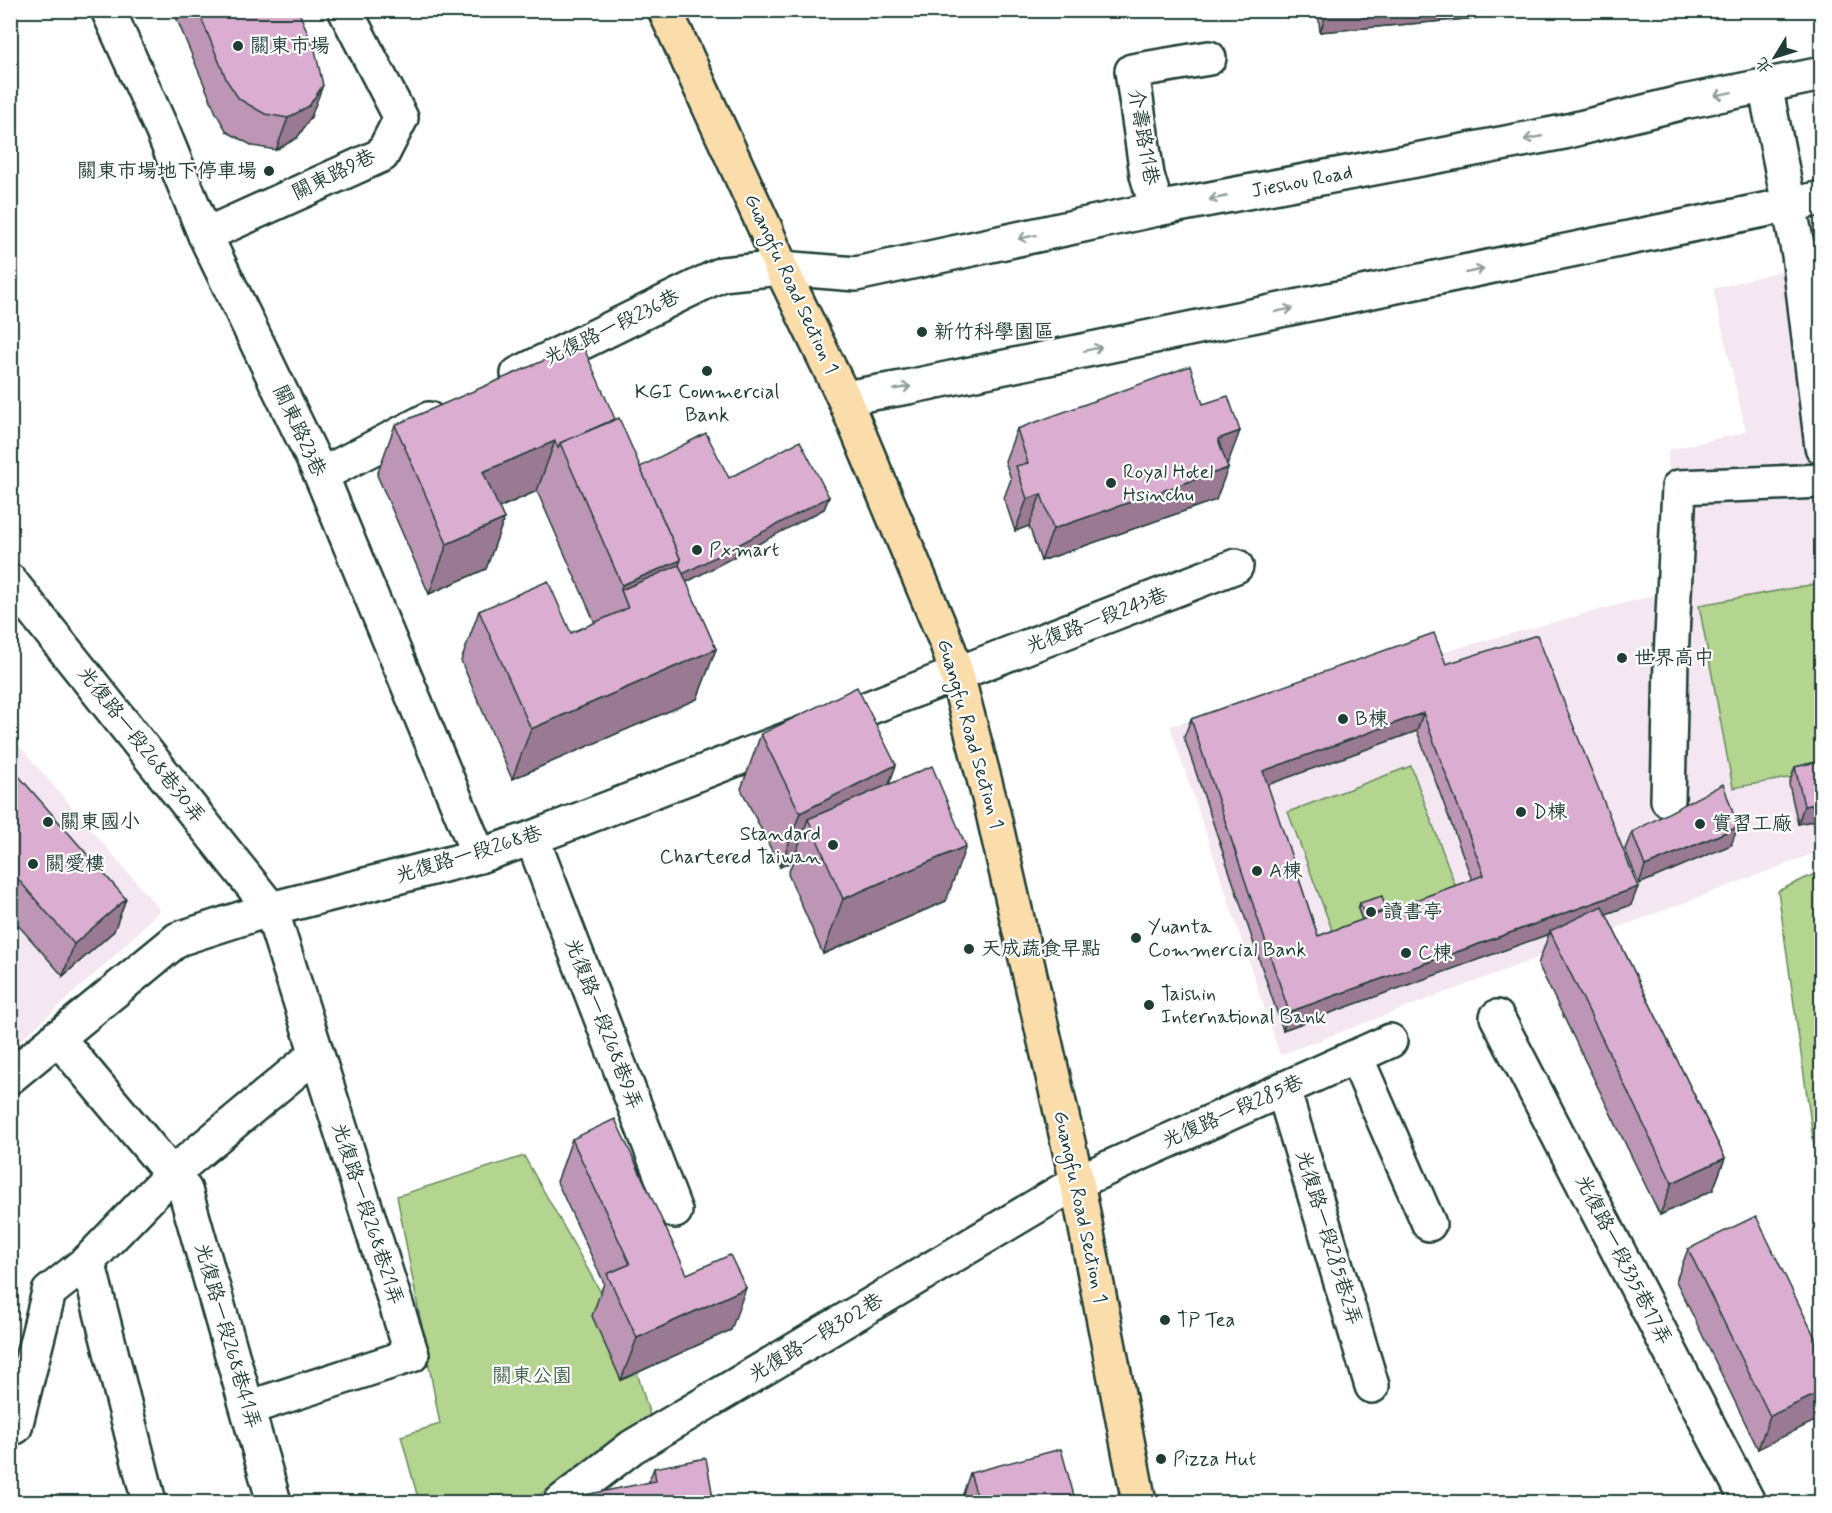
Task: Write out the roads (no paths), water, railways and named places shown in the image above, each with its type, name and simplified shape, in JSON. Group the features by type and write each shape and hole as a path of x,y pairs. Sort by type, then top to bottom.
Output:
{"main road":[{"name":"Guangfu Road Section 1","path":"665,10 781,268 844,398 947,644 957,675 993,813 1077,1182 1139,1503"}],"street":[{"name":"關東路23巷","path":"108,10 206,235 321,475 479,856"},
{"name":"關東路9巷","path":"206,235 382,155 401,118 345,10"},
{"name":"介壽路11巷","path":"1157,209 1147,175 1132,71 1209,58"},
{"name":"Jieshou Road","path":"781,268 856,274 1157,209 1564,132 1684,102 1821,74"},
{"path":"1765,85 1799,255 1821,447"},
{"path":"844,398 908,387 1705,224 1821,198"},
{"name":"光復路一段236巷","path":"493,386 722,274 781,268"},
{"path":"321,475 452,407"},
{"path":"1668,800 1671,659 1679,487 1821,481"},
{"name":"光復路一段243巷","path":"957,675 1236,566"},
{"name":"光復路一段268巷30弄","path":"10,581 271,909"},
{"name":"光復路一段268巷","path":"10,1077 178,939 271,909 479,856 532,838 919,687 957,675"},
{"name":"光復路一段268巷9弄","path":"532,838 675,1210"},
{"name":"光復路一段268巷21弄","path":"248,1408 412,1355 271,909"},
{"name":"光復路一段335巷17弄","path":"1497,1017 1748,1503"},
{"name":"光復路一段268巷41弄","path":"57,1037 185,1190 274,1503"},
{"name":"光復路一段285巷","path":"1077,1182 1390,1041"},
{"path":"10,1427 15,1427 49,1292 88,1261 173,1173 316,1054"},
{"path":"1356,1057 1429,1224"},
{"name":"光復路一段285巷2弄","path":"1283,1089 1372,1386"},
{"name":"光復路一段302巷","path":"561,1503 633,1447 1077,1182"},
{"path":"88,1261 149,1503"}],"place":[{"name":"關東市場","path":"238,46"},
{"name":"關東市場地下停車場","path":"269,171"},
{"name":"新竹科學園區","path":"922,332"},
{"name":"KGI Commercial Bank","path":"707,371"},
{"name":"Royal Hotel Hsinchu","path":"1111,483"},
{"name":"Pxmart","path":"697,550"},
{"name":"世界高中","path":"1622,658"},
{"name":"B棟","path":"1343,719"},
{"name":"D棟","path":"1521,812"},
{"name":"關東國小","path":"48,822"},
{"name":"實習工廠","path":"1700,824"},
{"name":"Standard Chartered Taiwan","path":"833,845"},
{"name":"關愛樓","path":"33,864"},
{"name":"A棟","path":"1257,871"},
{"name":"讀書亭","path":"1371,912"},
{"name":"Yuanta Commercial Bank","path":"1136,938"},
{"name":"天成蔬食早點","path":"969,949"},
{"name":"C棟","path":"1406,953"},
{"name":"Taishin International Bank","path":"1149,1005"},
{"name":"TP Tea","path":"1165,1320"},
{"name":"Pizza Hut","path":"1161,1459"}],"park label":[{"name":"關東公園","path":"532,1376"}]}
